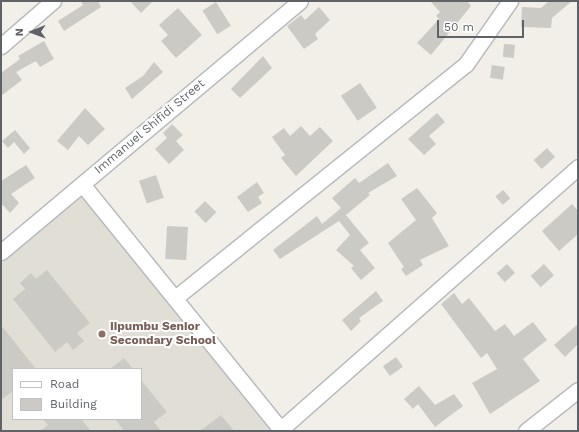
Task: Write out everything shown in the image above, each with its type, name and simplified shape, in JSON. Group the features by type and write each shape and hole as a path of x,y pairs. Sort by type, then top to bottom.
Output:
{"street":[{"path":"1,46 53,1"},
{"name":"Immanuel Shifidi Street","path":"1,252 300,1"},
{"path":"175,298 466,64 510,1"},
{"path":"82,184 282,430 578,167"},
{"path":"526,431 578,390"}],"shaded area":[{"name":"Iipumbu Senior Secondary School","path":"82,184 282,431 1,431 1,252"}],"building":[{"path":"81,1 98,1 101,7 64,31 58,21 83,5"},
{"path":"130,1 153,1 141,13"},
{"path":"430,1 467,1 471,6 431,55 417,43 439,19 436,16 440,12"},
{"path":"549,1 572,1 552,18 551,28 521,27 522,7 541,8"},
{"path":"216,2 231,26 217,34 202,10"},
{"path":"319,7 330,20 315,34 318,39 304,49 287,26 301,15 305,20"},
{"path":"178,8 202,35 176,58 161,41 168,35 159,25"},
{"path":"44,41 54,59 40,67 36,61 16,72 22,80 1,96 1,73 20,59 18,56"},
{"path":"504,44 515,45 514,58 503,57"},
{"path":"263,56 272,68 240,98 231,89"},
{"path":"154,62 163,72 132,99 125,88 143,76"},
{"path":"492,65 505,67 503,80 490,78"},
{"path":"360,83 377,108 358,121 341,96"},
{"path":"85,108 105,129 88,145 79,136 68,150 57,141"},
{"path":"437,113 445,122 429,136 436,144 424,155 408,139"},
{"path":"172,124 183,135 176,141 184,150 169,164 155,149 167,138 163,133"},
{"path":"301,126 310,136 320,127 333,141 296,176 281,158 285,155 272,137 284,128 290,136"},
{"path":"15,130 30,148 24,154 14,142 8,148 2,141"},
{"path":"547,148 555,157 542,169 534,160"},
{"path":"388,163 397,176 368,193 370,195 346,215 369,243 360,250 375,268 361,280 351,268 354,266 336,250 350,235 339,221 280,259 273,250 317,216 322,224 341,208 332,198 355,178 359,183"},
{"path":"26,165 35,178 11,194 19,203 10,213 1,203 1,181"},
{"path":"156,175 164,198 147,204 139,181"},
{"path":"257,182 264,193 258,197 262,203 248,212 237,197"},
{"path":"417,188 437,213 432,218 449,246 420,260 423,265 406,276 401,269 404,267 388,243 416,220 401,199"},
{"path":"503,190 510,198 503,205 495,197"},
{"path":"205,201 216,212 206,223 194,212"},
{"path":"572,204 578,211 578,234 559,251 542,231"},
{"path":"167,226 188,227 186,260 165,259"},
{"path":"507,264 515,273 505,282 497,273"},
{"path":"544,264 554,275 541,287 531,276"},
{"path":"47,270 90,323 77,333 84,341 73,350 67,342 55,352 13,299 25,289 20,283 31,273 36,279"},
{"path":"376,291 383,301 359,318 361,321 351,331 342,320"},
{"path":"454,293 462,304 469,298 495,331 505,324 514,336 533,322 547,340 523,359 540,381 490,414 472,383 497,369 487,353 481,358 441,304"},
{"path":"578,324 578,344 565,357 554,345"},
{"path":"1,325 35,368 12,368 12,392 1,400"},
{"path":"396,357 403,367 390,376 383,366"},
{"path":"124,358 132,368 111,368"},
{"path":"142,381 167,412 154,422 161,431 124,431 116,420 142,420"},
{"path":"419,386 435,405 454,394 463,406 435,427 418,404 413,409 404,399"},
{"path":"221,415 234,431 200,431"},
{"path":"44,420 82,420 91,431 40,431 48,425"}],"place":[{"name":"Iipumbu Senior Secondary School","path":"102,334"}]}
